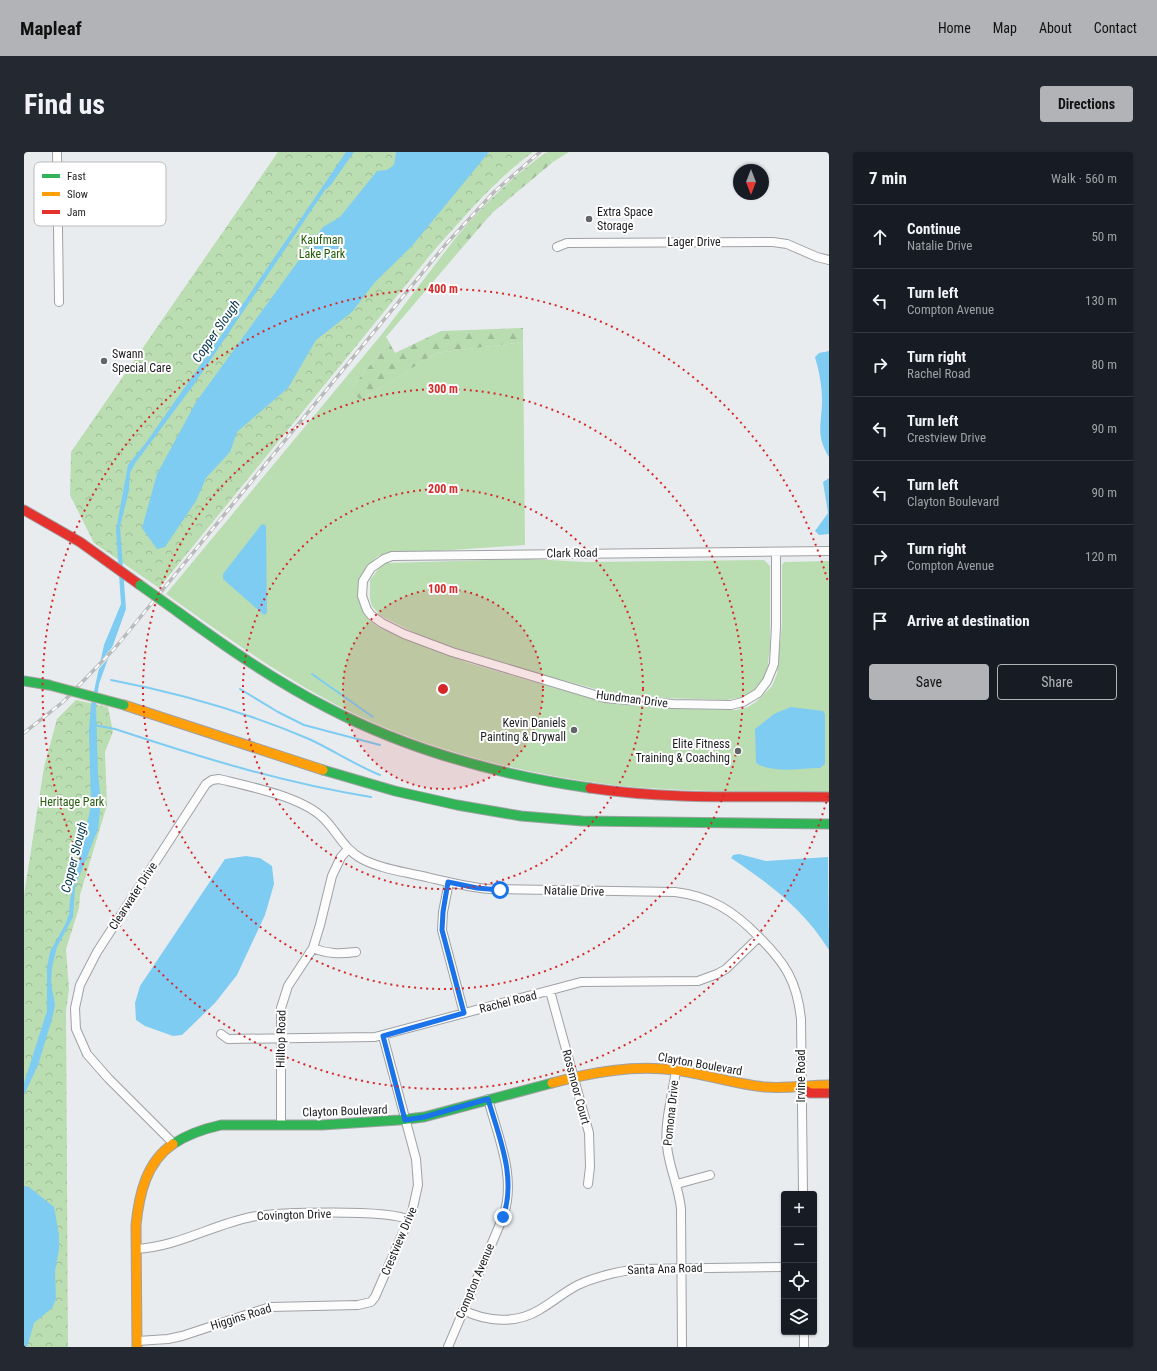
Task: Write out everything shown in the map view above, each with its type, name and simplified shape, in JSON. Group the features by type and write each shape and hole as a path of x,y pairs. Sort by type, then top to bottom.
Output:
{"main road":[{"path":"24,510 80,542 269,675 329,708 392,737 461,761 532,779 604,790 688,795 829,797"},
{"path":"24,680 49,685 124,705 327,771 395,791 464,806 521,816 582,821 829,824"},
{"name":"Clayton Boulevard","path":"137,1344 136,1207 141,1187 152,1164 173,1143 185,1136 208,1127 371,1124 405,1120 424,1117 574,1077 617,1069 645,1068 676,1070 748,1085 802,1088 810,1085 829,1085"},
{"name":"Clayton Boulevard","path":"802,1088 810,1093 829,1093"}],"street":[{"path":"57,152 57,162"},
{"path":"58,226 59,302"},
{"name":"Lager Drive","path":"557,247 567,243 773,242 787,244 817,257 829,260"},
{"name":"Clark Road","path":"371,615 367,610 362,596 363,581 371,568 377,562 392,556 829,551"},
{"name":"Hundman Drive","path":"371,615 382,623 404,634 452,652 605,698 673,704 738,704 751,698 760,690 767,682 774,664 776,626 776,552"},
{"name":"Clearwater Drive","path":"173,1143 96,1066 87,1054 78,1037 75,1018 77,994 83,976 97,952 206,784 212,780 219,779 235,783 302,803 326,821 348,849"},
{"name":"Natalie Drive","path":"348,849 371,863 477,888 500,890 675,892 690,894 713,901 726,908 759,936 782,961"},
{"name":"Hilltop Road","path":"282,1125 280,1019 284,994 292,978 313,948 332,876 341,857 348,849"},
{"path":"448,882 443,912 442,930 464,1013"},
{"name":"Rachel Road","path":"221,1034 228,1039 383,1036 464,1013 591,981 688,982 717,974 735,962 759,936"},
{"path":"313,948 327,953 343,954 356,952"},
{"name":"Irvine Road","path":"782,961 792,980 800,1009 803,1191"},
{"name":"Rossmoor Court","path":"550,991 589,1133 590,1167 588,1184"},
{"name":"Crestview Drive","path":"370,1302 377,1295 409,1220 416,1199 418,1172 383,1036"},
{"name":"Pomona Drive","path":"676,1070 666,1144 668,1159 677,1184 681,1209 682,1347"},
{"name":"Compton Avenue","path":"448,1347 503,1217 509,1196 509,1178 488,1099"},
{"path":"677,1184 710,1175"},
{"name":"Covington Drive","path":"136,1249 160,1246 240,1220 267,1215 379,1213 400,1216 409,1220"},
{"name":"Santa Ana Road","path":"463,1310 492,1319 517,1318 540,1310 577,1286 601,1276 637,1269 781,1266"},
{"name":"Higgins Road","path":"137,1344 182,1336 270,1307 358,1305 370,1302"},
{"path":"804,1335 804,1347"}],"green space":[{"name":"Kaufman Lake Park","path":"278,152 533,152 519,162 494,185 436,248 159,588 94,543 70,495 71,452"},
{"path":"569,152 553,162 545,153"},
{"path":"545,153 553,162 492,213 461,249 454,240 464,228 508,183"},
{"path":"454,240 461,249 386,337 389,342 349,391 361,400 436,353 523,342 525,545 437,551 394,552 378,556 368,566 360,599 362,609 370,621 380,628 469,663 572,693 616,704 684,709 736,710 748,707 756,702 772,686 777,674 782,624 782,565 784,562 829,561 829,792 689,790 633,787 543,774 480,760 420,741 361,717 335,704 261,660 166,594 382,334"},
{"path":"523,328 523,342 436,353 361,400 349,391 389,342 395,353 441,331"},
{"path":"529,559 586,562 764,560 770,566 770,647 767,671 763,681 752,693 743,697 727,700 664,698 614,694 489,660 423,637 381,616 372,606 370,598 370,580 379,568 386,563"},
{"name":"Heritage Park","path":"76,700 108,707 113,732 105,752 107,805 80,895 79,908 66,949 69,989 66,1011 68,1347 24,1347 24,895 44,767 57,719"}],"water":[{"path":"346,152 354,152 330,186 325,190 195,383 136,462 130,473 129,490 120,527 126,609 99,684 96,705 98,774 101,801 98,829 75,887 73,917 57,947 52,967 51,983 55,1005 52,1019 38,1065 24,1095 24,1083 47,1011 47,968 50,952 66,923 69,914 70,900 91,806 89,729 91,705 104,645 121,604 116,530 128,465 145,444 232,320"},
{"path":"396,152 489,152 412,246 375,282 352,312 316,340 288,388 237,432 230,452 206,478 196,501 165,547 157,549 142,528 157,474 196,402 323,227 340,217 377,171 387,170 394,165"},
{"path":"829,351 829,457 822,442 820,429 822,400 819,373 815,357 819,353"},
{"path":"829,478 829,534 819,535 815,531 828,513 823,482"},
{"path":"264,524 266,526 267,613 264,615 223,579 223,574 261,525"},
{"path":"791,707 823,711 825,714 825,764 820,768 787,770 770,768 756,763 755,729 774,714"},
{"path":"739,854 766,861 828,857 829,950 819,935 797,910 773,888 731,858 733,855"},
{"path":"246,856 260,858 272,866 274,884 265,915 237,975 215,1003 182,1035 173,1036 145,1026 136,1020 135,1003 140,986 225,859"},
{"path":"24,1186 29,1187 54,1207 59,1235 59,1249 55,1271 56,1299 52,1308 34,1323 27,1347 24,1347"}],"pier":[{"path":"113,646 115,648 113,653 97,671 98,664"}],"waterway":[{"path":"312,674 373,717"},
{"path":"111,680 187,697 261,720 309,739 380,775"},
{"path":"240,689 278,712 304,725 380,745"},
{"path":"94,725 115,729 210,759 274,777 371,797"}],"railway":[{"path":"24,733 63,702 115,648 446,244 494,192 540,152"}],"traffic: fast":[{"path":"140,585 178,612"},
{"path":"178,612 233,651 308,698 391,737 423,749 489,768 556,783 590,788"},
{"path":"24,681 49,685"},
{"path":"49,685 124,705"},
{"path":"323,770 395,791 457,805 521,816 582,821 829,824"},
{"path":"173,1144 196,1132 221,1125 322,1125 424,1117 552,1083"}],"traffic: slow":[{"path":"124,705 323,770"},
{"path":"552,1083 613,1070 644,1068 675,1070 742,1084 765,1087 781,1088 829,1085"},
{"path":"137,1347 136,1225 139,1202 150,1170 156,1160 173,1144"}],"traffic: jam":[{"path":"24,510 80,542 140,585"},
{"path":"590,788 620,792 680,796 829,797"},
{"path":"801,1088 810,1093 829,1093"}],"place":[{"name":"Extra Space Storage","path":"589,219"},
{"name":"Swann Special Care","path":"104,361"},
{"name":"Kevin Daniels Painting & Drywall","path":"574,730"},
{"name":"Elite Fitness Training & Coaching","path":"738,751"}],"route":[{"path":"500,890 477,888 448,882 443,912 442,930 464,1013 383,1036 405,1120 424,1117 488,1099 509,1178 509,1196 503,1217"}],"water label":[{"name":"Copper Slough","path":"216,331"},
{"name":"Copper Slough","path":"74,857"}]}
